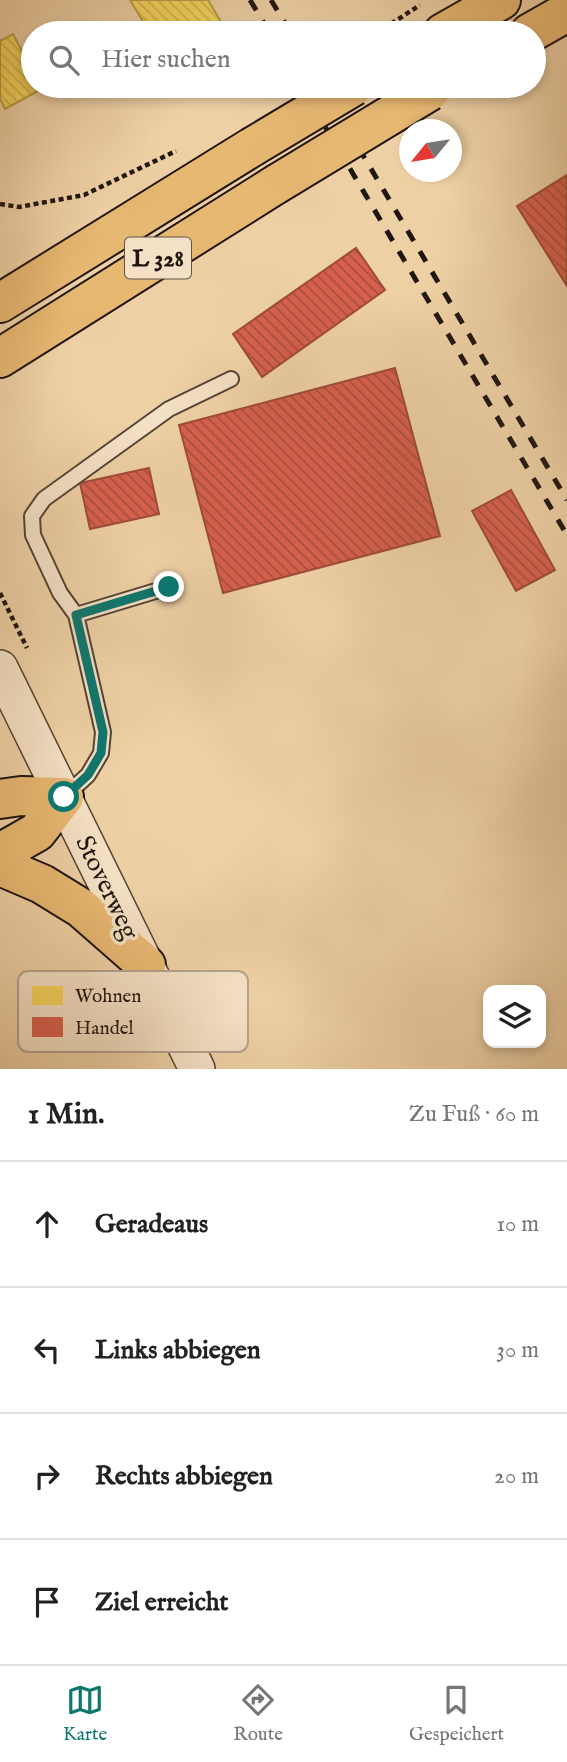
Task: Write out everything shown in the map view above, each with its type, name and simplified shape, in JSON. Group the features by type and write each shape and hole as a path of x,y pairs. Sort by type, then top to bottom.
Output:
{"highway":[{"path":"464,21 501,0"},
{"path":"546,24 567,12"},
{"name":"L 328","path":"0,303 334,98"},
{"name":"L 328","path":"0,358 419,98"},
{"path":"0,799 21,796 64,797"},
{"path":"0,853 37,832 64,797"},
{"path":"0,866 42,884 81,908 146,965"}],"street":[{"name":"Stoverweg","path":"0,668 149,971"},
{"name":"Stoverweg","path":"189,1052 197,1069"}],"lane":[{"path":"64,797 88,775 101,753 103,732 76,615 60,593 33,535 32,516 44,499 169,409 230,379"},
{"path":"76,615 169,587"}],"path":[{"path":"397,21 428,0"},
{"path":"0,205 19,207 84,195 188,145"}],"building: Wohnen":[{"path":"130,0 208,0 221,21 143,21"},
{"path":"13,34 21,49 21,98 25,98 5,109 0,99 0,41"}],"building: Handel":[{"path":"567,175 567,286 517,206"},
{"path":"356,248 385,290 262,377 233,334"},
{"path":"395,368 440,536 223,593 179,425"},
{"path":"149,468 159,514 90,529 80,483"},
{"path":"511,490 555,570 516,591 472,511"}],"railway":[{"path":"250,0 263,21"},
{"path":"271,0 284,21"},
{"path":"308,98 567,535"},
{"path":"329,98 567,500"}],"route":[{"path":"64,797 88,775 101,753 103,732 76,615 169,587"}]}
